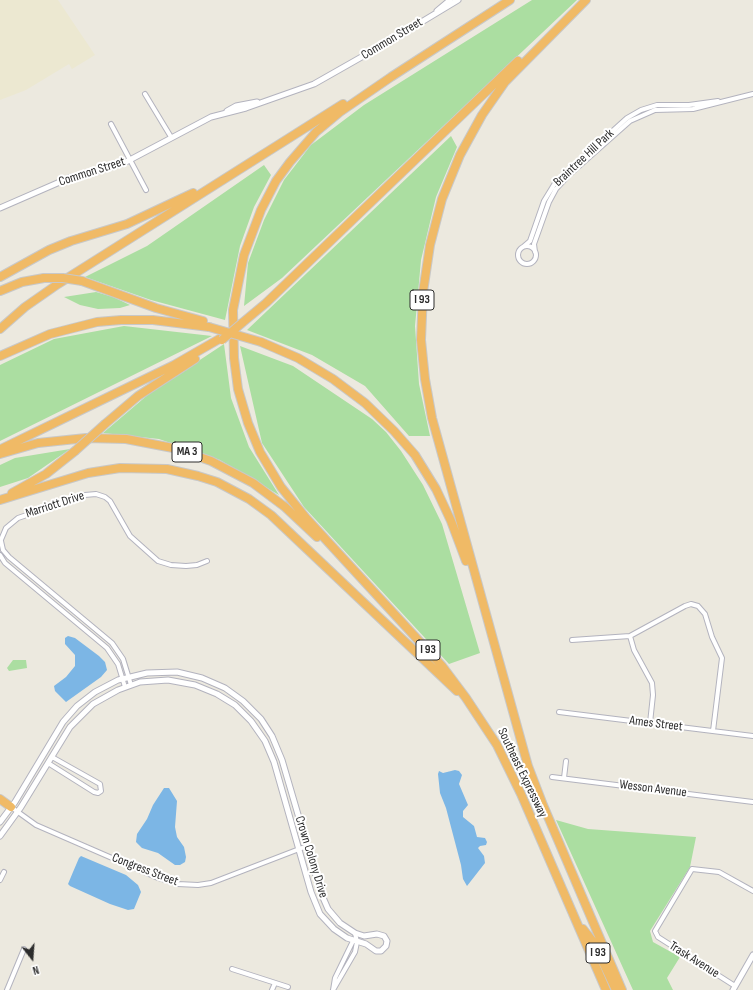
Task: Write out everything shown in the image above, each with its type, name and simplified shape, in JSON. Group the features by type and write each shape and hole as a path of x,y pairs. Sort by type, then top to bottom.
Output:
{"highway":[{"name":"I 93","path":"484,608 436,434 427,395 421,332 424,276 431,238 442,199 471,134 486,108 505,82 586,0"},
{"name":"I 93","path":"342,558 285,493 253,438 242,405 236,374 233,342 234,306 240,266 251,232 264,202 300,149 325,124 391,77 509,1"},
{"path":"0,499 34,481 75,451 142,393 221,339 266,303 542,38 561,25"},
{"path":"0,329 26,307 58,284 366,89 391,77"},
{"path":"0,278 49,250 137,220 221,181"},
{"path":"0,291 22,282 44,278 63,278 82,281 156,308 261,342 305,362 336,381 371,408 400,437 419,462 440,496 456,532 472,580 484,608"},
{"path":"0,356 43,336 97,322 145,319 210,325"},
{"path":"0,450 181,361 221,339"},
{"name":"MA 3","path":"0,454 38,443 86,438 142,441 188,452 232,471 259,487 285,507 342,558"},
{"path":"0,499 84,474 120,468 143,467 173,470 217,482 245,497 271,516 446,682 466,698"},
{"name":"Southeast Expressway","path":"342,558 437,661 466,698 492,738 511,773 606,990"},
{"name":"Southeast Expressway","path":"484,608 531,776 622,990"},
{"path":"0,799 15,810"},
{"name":"I 93","path":"589,913 594,943"},
{"name":"I 93","path":"575,919 594,943 615,990"}],"street":[{"name":"Common Street","path":"436,12 450,0"},
{"name":"Common Street","path":"0,208 69,178 108,168 129,160 202,120 226,112 244,109 260,102 299,90 322,80 458,0"},
{"path":"146,94 171,137"},
{"path":"676,106 696,108 753,94"},
{"name":"Braintree Hill Park","path":"523,247 530,241 548,193 566,171 631,116 651,106 676,106"},
{"name":"Braintree Hill Park","path":"535,252 534,244 547,206 554,192 563,180 633,119 652,111 676,106"},
{"path":"111,124 146,190"},
{"path":"523,247 530,247 535,252 536,256 534,261 524,264 520,261 517,256 519,250 523,247"},
{"name":"Marriott Drive","path":"1,552 0,540 6,528 20,517 85,495 96,494 105,497 110,501 130,536 158,561 172,565 186,566 197,565 207,561"},
{"path":"1,552 110,641 121,656 131,685"},
{"path":"1,552 4,562 107,648 117,661 125,687"},
{"path":"572,640 630,636 687,605 696,605 702,609 706,616 712,638 722,658 713,731"},
{"path":"630,636 634,650 653,686 650,723"},
{"name":"Crown Colony Drive","path":"0,836 68,715 94,692 129,676 156,672 190,674 225,688 249,706 263,722 277,747 326,906 340,923 355,933 364,936 375,935"},
{"name":"Crown Colony Drive","path":"0,822 15,810 52,757 68,730 83,712 102,697 131,685 164,680 192,684 221,696 243,712 261,735 271,754 311,892 318,910 334,929 355,942 366,944 371,948"},
{"name":"Ames Street","path":"559,712 753,736"},
{"path":"48,763 93,791 97,793 101,791 101,786 98,783 52,757"},
{"path":"564,778 566,760"},
{"name":"Wesson Avenue","path":"552,777 753,802"},
{"path":"93,791 93,786 98,783"},
{"name":"Congress Street","path":"15,810 41,827 158,878 178,884 198,885 211,883 307,846"},
{"name":"Trask Avenue","path":"734,988 658,937 655,933 656,928 692,869 719,872 753,892"},
{"path":"0,880 4,872"},
{"path":"333,990 335,978 355,942 355,933"},
{"path":"375,935 384,936 387,941 386,946 380,952 371,948 370,941 375,935"},
{"path":"7,990 24,949"},
{"path":"734,988 753,955"},
{"path":"232,969 288,988"},
{"path":"272,990 275,983"}],"shaded area":[{"path":"0,0 58,0 95,55 72,69 69,64 26,90 0,100"}],"green space":[{"path":"532,0 577,0 282,278 244,306 248,263 264,220 284,180 311,145 364,105"},
{"path":"451,136 457,147 436,197 421,260 415,326 419,384 430,436 409,436 365,386 312,355 247,330"},
{"path":"264,165 271,175 254,207 240,246 225,320 151,300 85,277 147,246"},
{"path":"96,292 113,297 130,305 120,308 98,309 80,305 64,297"},
{"path":"124,326 212,336 0,441 0,365 54,339"},
{"path":"224,344 231,398 249,447 279,495 220,460 159,439 103,433 150,393"},
{"path":"240,346 293,366 372,419 386,432 401,451 423,485 442,524 480,653 449,664 304,507 262,443"},
{"path":"70,449 28,478 0,487 0,465 15,458"},
{"path":"13,660 26,660 27,668 9,671 7,668"},
{"path":"556,820 588,829 696,837 690,867 650,931 653,942 680,957 667,978 673,990 633,990"}],"water":[{"path":"68,636 75,638 99,656 105,662 107,670 101,677 66,702 55,691 54,686 66,677 75,666 75,655 65,644 65,638"},
{"path":"455,770 459,771 462,775 459,784 468,805 463,811 463,817 474,826 477,837 485,838 487,842 486,845 478,848 484,856 485,863 467,886 463,879 461,865 446,808 440,793 438,774 439,771 443,773"},
{"path":"164,788 169,788 177,801 175,827 177,837 184,847 186,857 185,862 180,865 175,865 158,853 142,848 136,842 137,834"},
{"path":"81,856 126,875 138,885 141,892 134,909 128,910 110,904 68,884"}]}
